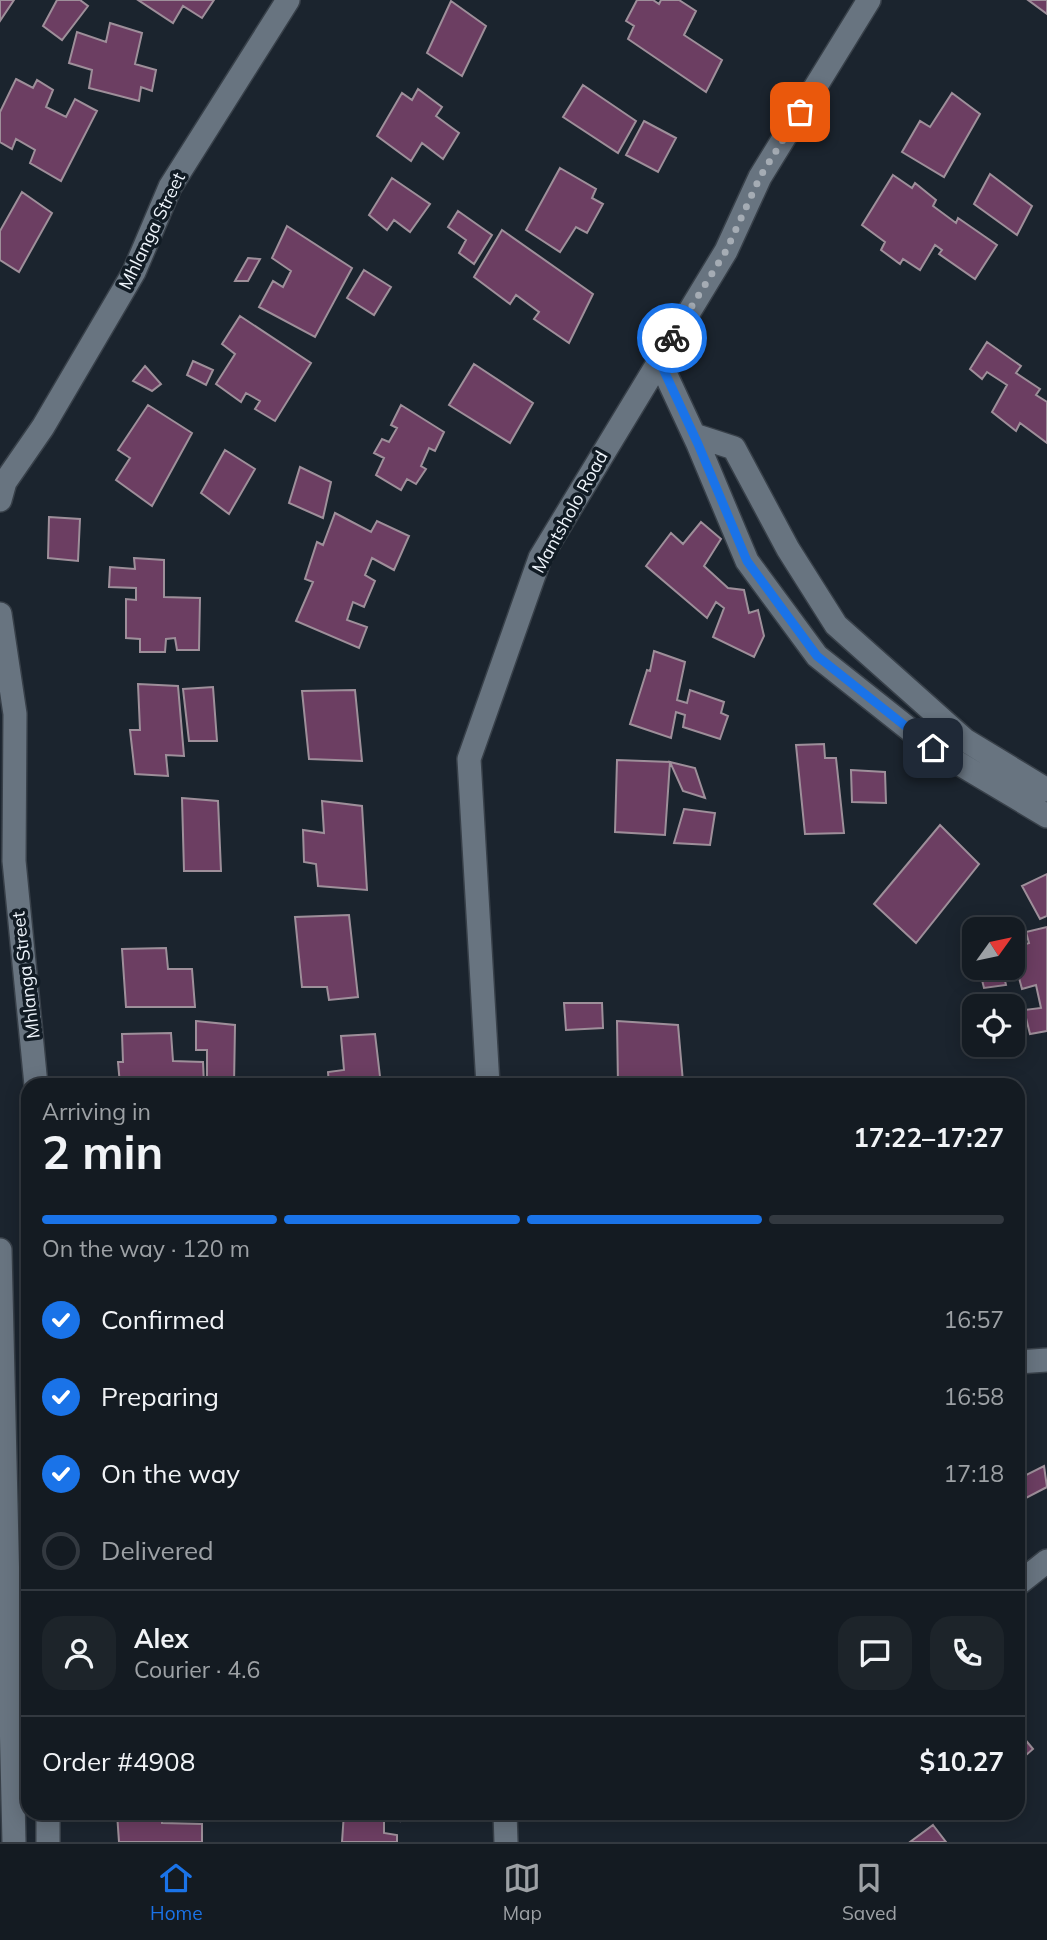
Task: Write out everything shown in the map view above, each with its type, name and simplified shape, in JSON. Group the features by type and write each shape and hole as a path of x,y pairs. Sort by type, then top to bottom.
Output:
{"street":[{"name":"Mhlanga Street","path":"0,500 5,482 43,427 134,272 170,187 288,0"},
{"name":"Mantsholo Road","path":"488,1078 470,759 540,558 726,251 760,177 864,1"},
{"path":"659,360 747,561 817,656 933,748 1047,816"},
{"path":"694,435 734,447 788,549 836,625 965,740 1047,790"},
{"name":"Mhlanga Street","path":"0,614 15,714 13,861 35,1078"},
{"path":"0,1250 15,1842"},
{"path":"1025,1362 1047,1360"},
{"path":"1025,1578 1047,1561"},
{"path":"48,1820 48,1842"},
{"path":"505,1820 506,1842"}],"building":[{"path":"0,0 14,0 0,21"},
{"path":"57,0 80,0 88,6 62,40 43,26"},
{"path":"138,0 214,0 202,18 183,6 173,23"},
{"path":"637,0 653,0 659,4 661,0 679,0 696,11 684,35 722,60 706,92 628,39 634,26 626,21"},
{"path":"1028,0 1047,0 1047,14"},
{"path":"451,1 486,26 462,76 427,53"},
{"path":"110,23 142,33 135,64 156,70 152,91 141,87 139,101 89,88 92,70 69,63 77,32 106,42"},
{"path":"16,79 33,88 37,80 53,90 46,107 66,117 75,99 97,111 61,181 30,163 35,150 16,139 12,149 0,142 0,112"},
{"path":"583,85 636,121 618,153 563,117"},
{"path":"418,89 442,107 436,116 459,133 443,159 422,143 411,161 377,136 402,93 412,100"},
{"path":"952,93 980,114 944,177 902,152 920,121 930,127"},
{"path":"644,121 676,138 658,172 626,155"},
{"path":"560,168 596,189 592,198 603,204 587,233 576,227 560,252 526,230"},
{"path":"990,174 1032,206 1017,235 974,204"},
{"path":"893,175 912,188 915,183 936,200 933,206 956,223 958,218 997,245 975,279 939,254 942,250 935,245 920,270 903,259 900,264 881,250 885,242 862,225"},
{"path":"392,178 430,204 410,232 394,220 387,230 369,215"},
{"path":"22,192 52,213 19,272 0,260 0,231"},
{"path":"458,211 492,235 474,264 459,253 466,240 448,227"},
{"path":"287,226 352,268 315,337 259,307 273,281 283,287 291,271 272,258"},
{"path":"502,230 593,294 569,343 534,319 539,312 516,295 510,304 474,277"},
{"path":"248,258 260,259 248,281 235,281"},
{"path":"364,270 391,287 374,315 347,298"},
{"path":"240,316 311,363 275,421 255,409 260,401 246,393 241,402 216,384 235,354 222,344"},
{"path":"987,342 1021,366 1016,373 1040,389 1036,395 1047,402 1047,443 1020,423 1016,431 992,412 1007,385 987,372 982,379 970,369"},
{"path":"193,361 213,370 206,385 187,375"},
{"path":"474,364 533,403 510,443 449,405"},
{"path":"145,366 161,384 152,391 133,381"},
{"path":"148,405 192,433 152,506 116,480 130,458 118,450"},
{"path":"401,405 444,432 435,451 429,448 421,466 426,469 416,484 407,479 401,490 376,475 384,458 374,453 382,439 389,442 397,428 391,425"},
{"path":"225,450 255,469 229,514 201,493"},
{"path":"300,467 331,482 323,518 289,503"},
{"path":"335,513 371,532 377,521 409,536 394,570 372,558 365,575 375,581 364,607 353,602 347,620 367,627 359,648 296,621 313,582 305,579 317,542 323,545"},
{"path":"49,517 80,519 78,561 48,558"},
{"path":"701,522 721,539 704,566 728,588 744,590 749,613 758,610 764,636 754,657 713,637 724,608 716,602 707,618 646,566 671,533 683,544"},
{"path":"134,558 164,560 164,597 200,598 199,650 177,650 175,638 166,639 165,652 140,652 140,639 126,638 126,599 136,600 136,588 109,587 110,567 135,569"},
{"path":"654,651 685,662 677,700 687,703 690,690 724,702 721,713 728,716 720,739 683,727 685,715 676,712 671,738 630,724 647,670 650,671"},
{"path":"138,684 178,686 184,756 166,755 168,776 135,774 130,730 140,730"},
{"path":"213,687 217,741 189,741 183,689"},
{"path":"355,690 362,761 309,759 302,691"},
{"path":"824,744 825,758 836,758 844,833 805,834 796,745"},
{"path":"617,760 670,762 665,835 615,832"},
{"path":"670,762 695,768 705,798 683,791"},
{"path":"851,770 885,772 886,803 852,802"},
{"path":"182,798 218,801 221,871 184,871"},
{"path":"322,801 362,806 367,890 318,886 316,864 304,862 303,830 324,833"},
{"path":"684,809 715,813 710,845 674,843"},
{"path":"940,825 979,864 916,943 874,904"},
{"path":"1047,874 1047,916 1040,919 1022,886"},
{"path":"349,915 358,997 329,1000 327,987 302,987 295,917"},
{"path":"1047,927 1047,1031 1030,1034 1025,1010 1041,1008 1036,985 1022,989 1020,980 1026,980 1026,944 1029,943 1026,932"},
{"path":"166,948 168,969 192,969 195,1007 126,1007 122,949"},
{"path":"982,980 1005,980 1006,985 984,988"},
{"path":"564,1003 602,1003 603,1028 566,1030"},
{"path":"196,1021 235,1025 234,1078 207,1078 207,1050 196,1050"},
{"path":"617,1021 678,1025 683,1078 618,1078"},
{"path":"171,1033 173,1061 203,1062 204,1078 119,1078 118,1062 123,1062 122,1034"},
{"path":"375,1034 380,1078 328,1078 328,1072 344,1070 341,1036"},
{"path":"1044,1466 1047,1487 1026,1498 1025,1476"},
{"path":"1025,1739 1033,1749 1025,1756"},
{"path":"117,1820 162,1820 162,1823 202,1824 202,1842 119,1842"},
{"path":"344,1820 384,1820 384,1833 397,1835 397,1842 342,1842"},
{"path":"933,1825 946,1842 910,1842"}],"way so far":[{"path":"672,338 726,251 760,177 800,112"}],"route":[{"path":"672,338 659,360 747,561 817,656 933,748"}]}
